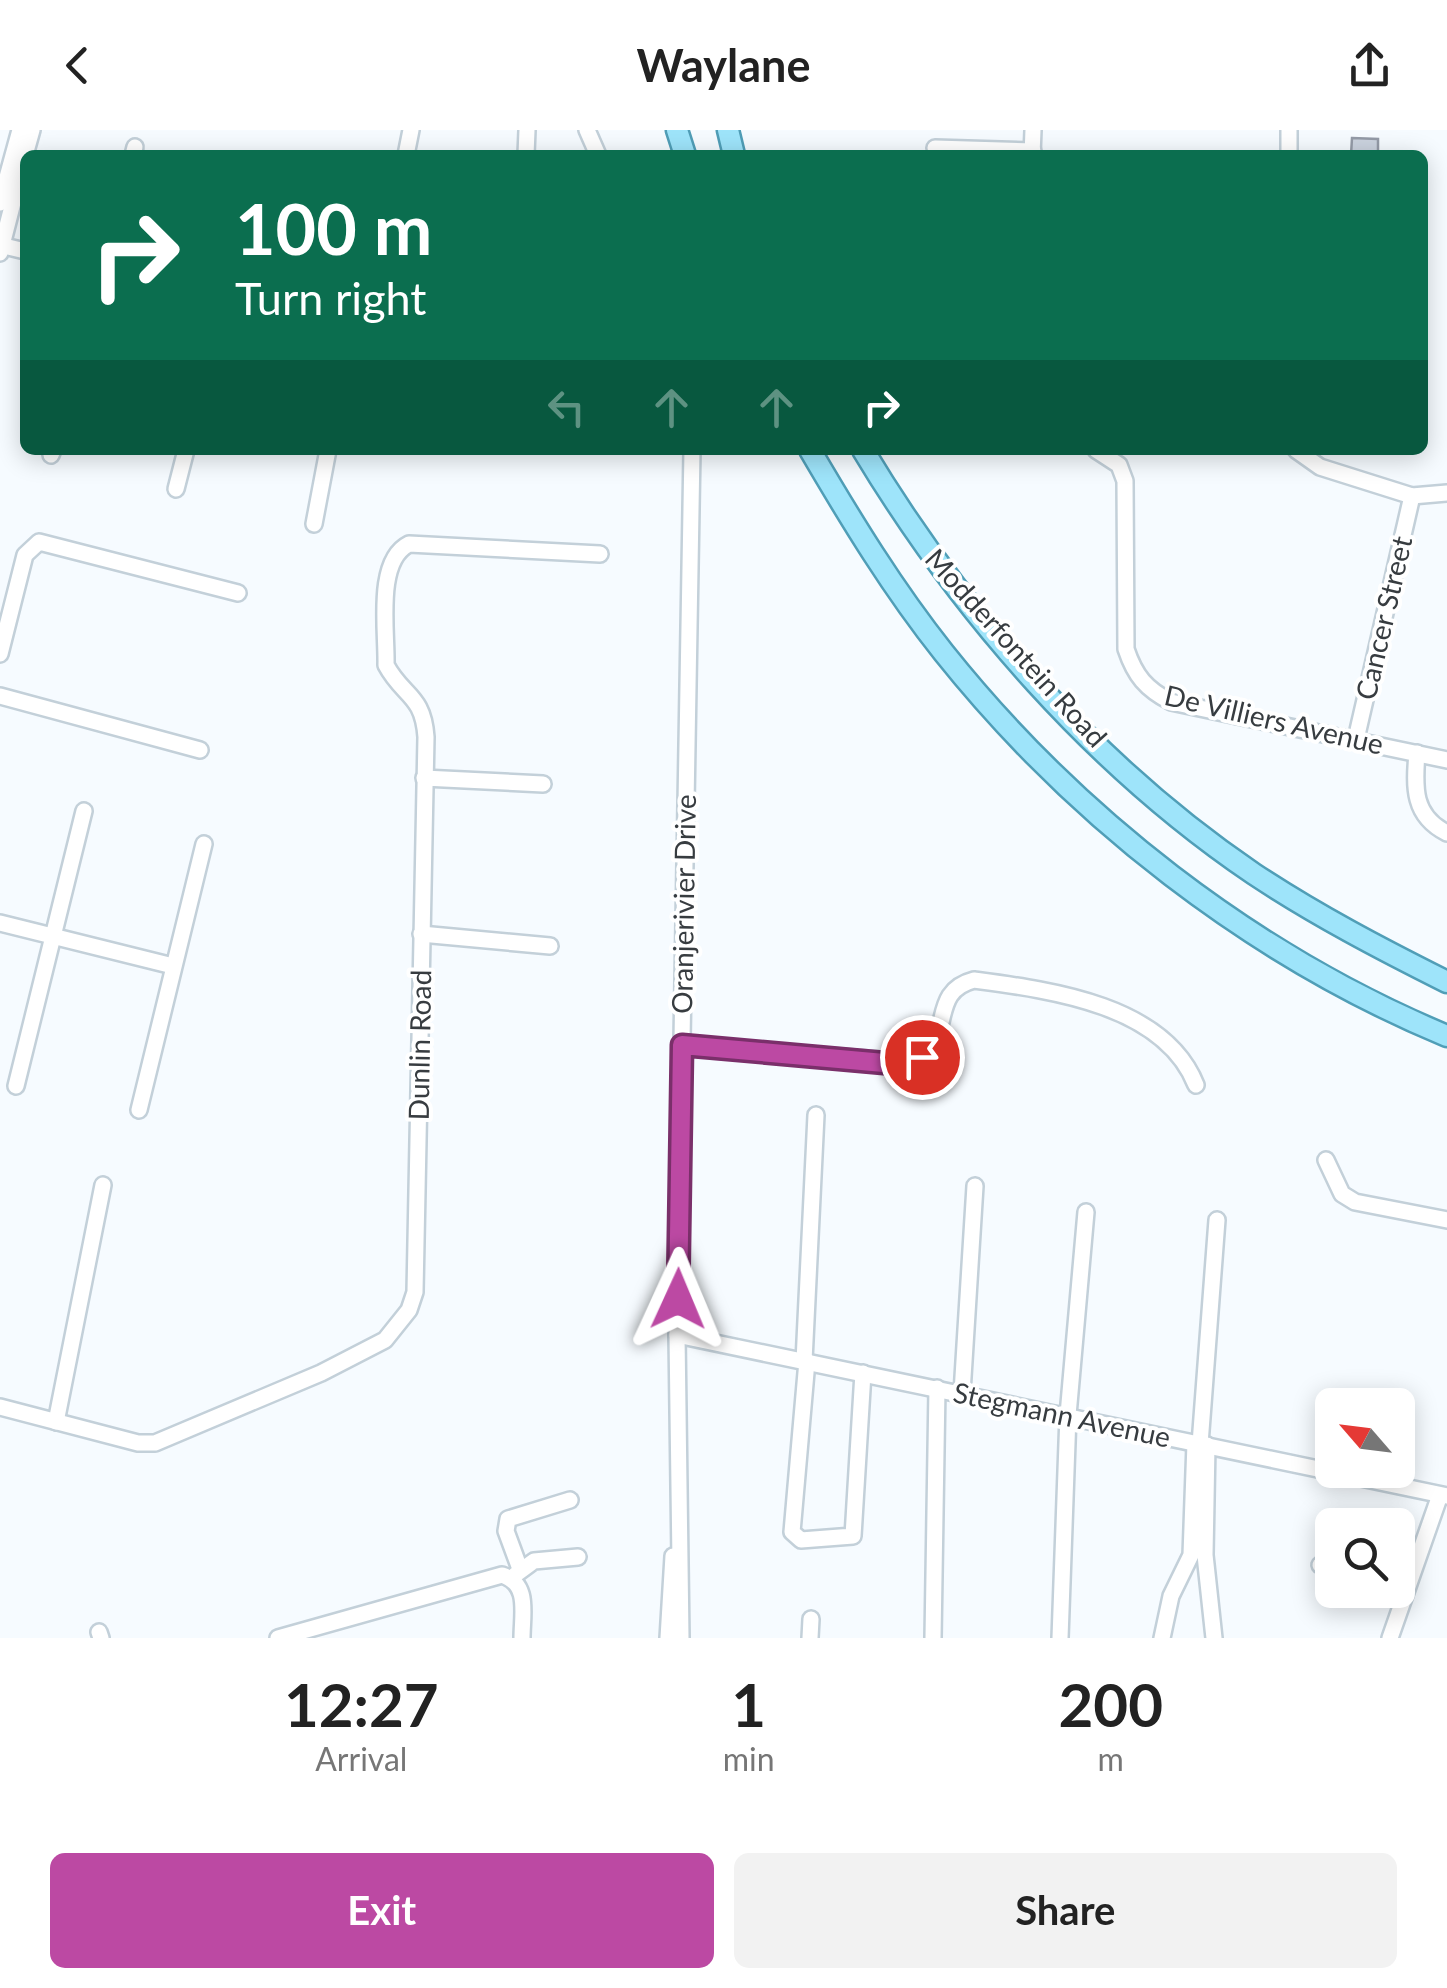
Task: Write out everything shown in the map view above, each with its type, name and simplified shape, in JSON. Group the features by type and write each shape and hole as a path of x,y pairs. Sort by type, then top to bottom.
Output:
{"main road":[{"name":"Modderfontein Road","path":"813,455 867,546 944,653 1038,756 1139,850 1222,913 1319,973 1447,1036"},
{"name":"Modderfontein Road","path":"866,455 922,542 974,610 1068,716 1170,809 1252,873 1349,932 1447,982"}],"street":[{"path":"0,203 20,130"},
{"path":"935,148 974,150"},
{"path":"1,248 20,175"},
{"path":"176,489 185,455"},
{"path":"314,524 327,455"},
{"name":"Oranjerivier Drive","path":"681,1638 676,1537 677,1336 692,455"},
{"name":"De Villiers Avenue","path":"1104,455 1119,464 1125,481 1126,649 1134,672 1150,691 1172,702 1447,760"},
{"path":"1303,455 1320,467 1412,496 1447,493"},
{"name":"Cancer Street","path":"1356,738 1412,496"},
{"path":"0,654 25,556 39,542 238,593"},
{"name":"Dunlin Road","path":"0,1406 138,1442 165,1440 320,1373 385,1340 398,1328 415,1292 424,715 416,698 386,664 389,569 398,550 420,544 600,554"},
{"path":"0,696 200,750"},
{"path":"1416,753 1414,786 1420,811 1432,826 1447,833"},
{"path":"424,778 543,784"},
{"path":"16,1086 84,811"},
{"path":"139,1110 204,844"},
{"path":"0,924 173,966"},
{"path":"421,934 550,946"},
{"path":"682,1045 907,1062 922,1057 934,1044 947,995 958,984 974,980 1094,1003 1121,1014 1179,1056 1196,1085"},
{"path":"816,1115 805,1361 792,1532 800,1540 853,1536 863,1372"},
{"path":"1326,1160 1342,1194 1355,1202 1447,1220"},
{"path":"56,1422 103,1185"},
{"path":"962,1393 976,1186"},
{"path":"1060,1638 1068,1415 1086,1212"},
{"path":"1162,1638 1171,1596 1192,1555 1217,1220"},
{"name":"Stegmann Avenue","path":"677,1336 1443,1496"},
{"path":"933,1638 937,1388"},
{"path":"1200,1444 1205,1555 1214,1638"},
{"path":"1415,1556 1443,1496"},
{"path":"522,1638 523,1593 506,1531 508,1518 570,1500"},
{"name":"Oranjerivier Drive","path":"668,1638 676,1537"},
{"path":"278,1638 490,1575 516,1574 534,1561 578,1557"},
{"path":"1390,1638 1397,1608"},
{"path":"810,1638 811,1619"}],"building":[{"path":"1352,138 1378,139 1378,150 1351,150"}],"route":[{"path":"678,1299 682,1045 884,1063 922,1057"}]}
